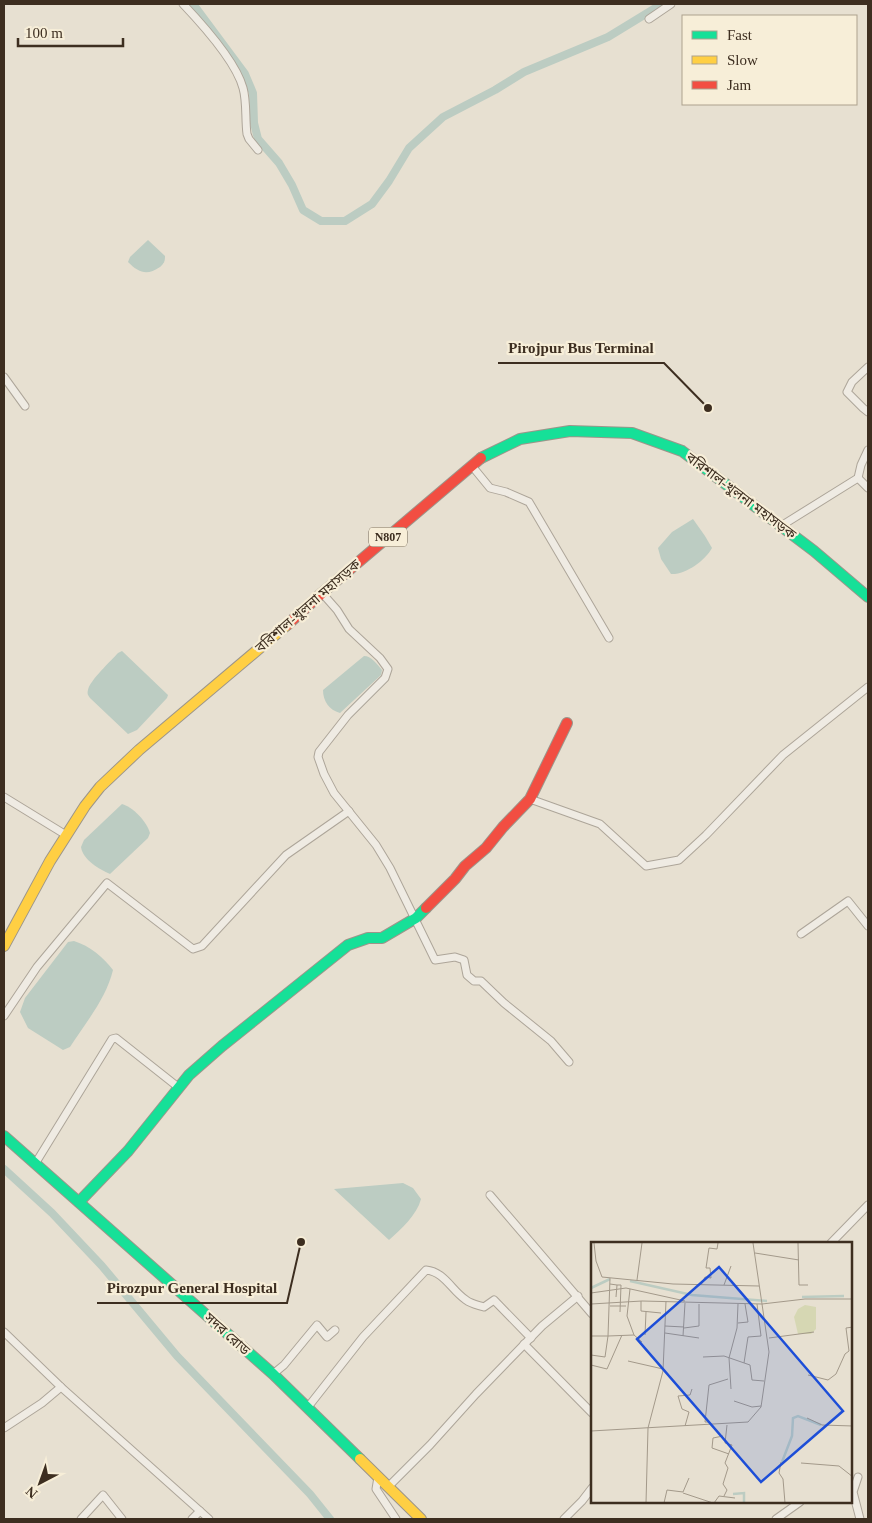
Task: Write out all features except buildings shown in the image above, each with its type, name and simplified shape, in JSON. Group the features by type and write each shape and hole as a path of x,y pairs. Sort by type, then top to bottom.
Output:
{"main road":[{"name":"বরিশাল-খুলনা মহাসড়ক","path":"4,946 50,861 100,786 139,750 472,466 483,457 520,439 570,431 632,434 682,451 814,551 868,597"},
{"path":"79,1202 128,1151 178,1087 204,1061 348,945 368,938 382,938 393,934 416,918 455,879 465,866 486,848 530,799 567,723"},
{"name":"সদর রোড","path":"4,1136 273,1374 421,1519"}],"street":[{"path":"183,4 234,68 243,87 247,134 258,150"},
{"path":"649,19 671,4"},
{"path":"868,366 852,382 847,392 868,412"},
{"path":"4,377 25,406"},
{"path":"781,526 858,478 861,465 868,450"},
{"path":"472,466 490,488 506,492 529,502 608,638"},
{"path":"858,478 868,488"},
{"path":"322,593 338,610 349,630 380,658 388,669 385,678 348,715 319,752 318,757 324,774 334,793 376,845 390,868 435,960 455,956 464,960 467,975 474,981 481,981 504,1003 551,1041 569,1062"},
{"path":"530,799 600,824 646,866 679,860 706,835 783,755 868,687"},
{"path":"4,797 66,835"},
{"path":"4,1016 37,968 107,884 193,949 202,946 286,856 349,811"},
{"path":"801,934 848,901 868,926"},
{"path":"35,1164 112,1039 116,1038 178,1087"},
{"path":"490,1195 591,1313"},
{"path":"832,1242 868,1205"},
{"path":"308,1407 363,1337 426,1270 434,1271 443,1277 465,1300 476,1305 484,1307 494,1300 531,1338"},
{"path":"388,1487 524,1344 578,1296"},
{"path":"273,1374 284,1365 317,1326 327,1337 335,1330"},
{"path":"4,1332 61,1387 209,1519"},
{"path":"524,1344 591,1412"},
{"path":"4,1428 42,1403 61,1387"},
{"path":"378,1477 376,1490 396,1519"},
{"path":"858,1477 853,1492 860,1519"},
{"path":"564,1519 591,1489"},
{"path":"81,1519 103,1495 122,1519"},
{"path":"776,1519 799,1503"},
{"path":"192,1519 200,1511"}],"shaded area":[{"path":"148,240 165,256 165,260 155,270 143,272 128,262 130,257"},
{"path":"693,519 712,548 705,558 688,570 671,574 661,559 658,548 672,532"},
{"path":"122,651 168,695 137,730 128,734 90,698 88,693 90,686 97,676"},
{"path":"364,656 367,656 378,665 382,670 381,675 340,713 336,712 327,704 323,690"},
{"path":"122,804 131,808 139,816 146,824 150,833 148,838 110,874 88,860 81,847 84,840"},
{"path":"74,941 96,952 113,970 106,991 95,1010 70,1047 63,1050 28,1028 20,1012 25,998 68,942"},
{"path":"403,1183 413,1188 421,1199 416,1211 389,1240 334,1189"}],"waterway":[{"path":"193,4 245,74 253,93 254,123 258,139 279,163 292,185 303,210 321,221 345,221 372,204 389,181 409,148 443,117 495,90 524,72 608,37 662,4"},
{"path":"4,1169 52,1213 102,1266 177,1356 310,1494 330,1519"}],"traffic: fast":[{"path":"481,458 520,439 570,431 632,433 682,451 814,551 868,597"},
{"path":"79,1202 128,1151 189,1075 222,1046 348,945 368,938 382,938 416,918 426,908"},
{"path":"4,1136 273,1374 360,1459"}],"traffic: slow":[{"path":"4,946 50,861 85,806 100,787 139,750 287,625"},
{"path":"360,1459 421,1519"}],"traffic: jam":[{"path":"287,625 481,458"},
{"path":"426,908 455,879 465,866 486,848 530,799 567,723"}],"place":[{"name":"Pirojpur Bus Terminal","path":"708,408"},
{"name":"Pirozpur General Hospital","path":"301,1242"}]}
